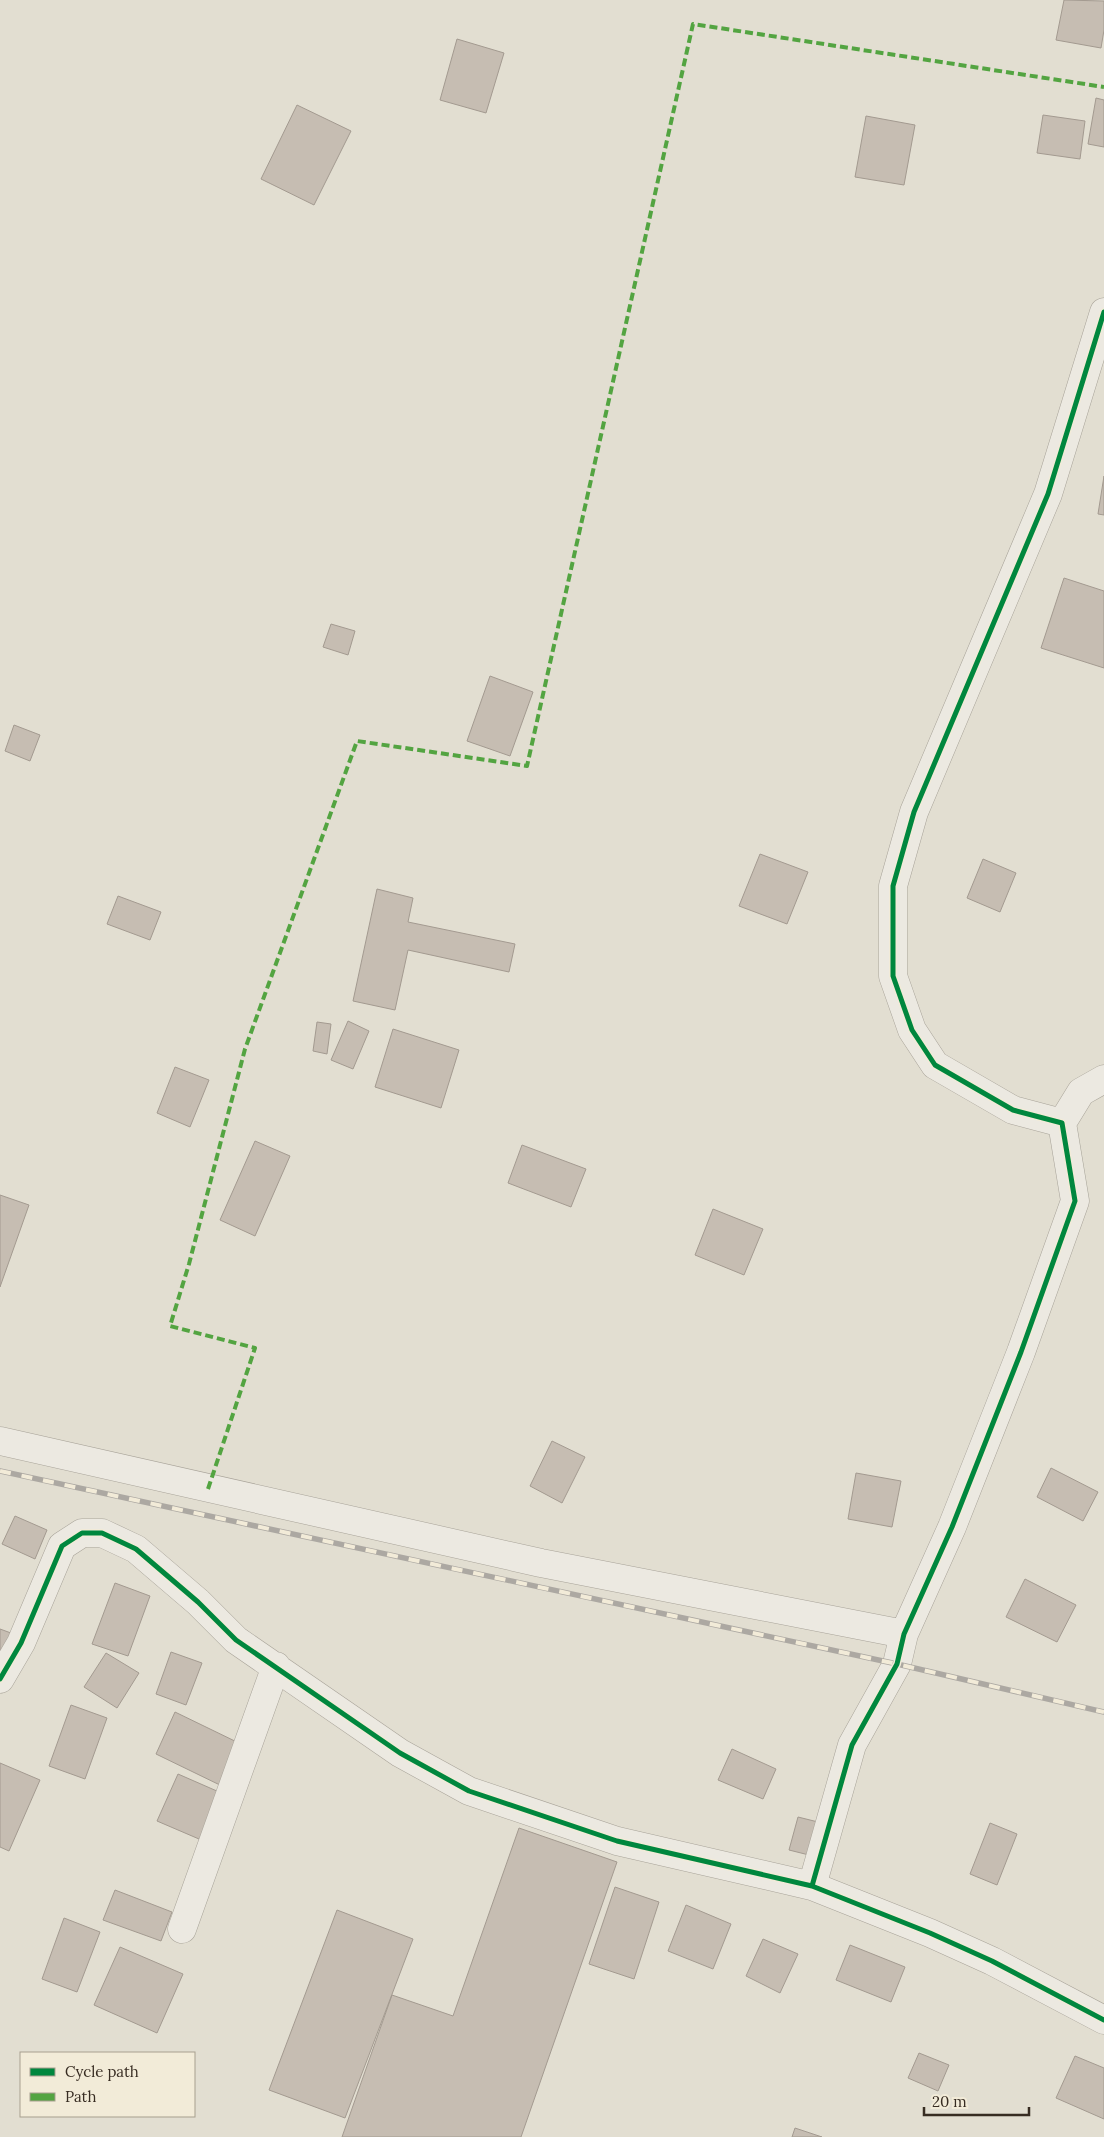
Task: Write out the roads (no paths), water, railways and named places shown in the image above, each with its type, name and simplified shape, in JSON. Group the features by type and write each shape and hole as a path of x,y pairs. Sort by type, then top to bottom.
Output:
{"street":[{"path":"1062,1123 1013,1110 935,1065 912,1030 893,976 893,886 914,812 1048,494 1104,312"},
{"path":"812,1886 852,1745 897,1664 904,1634 952,1527 1021,1352 1076,1201 1062,1123 1081,1092 1104,1079"},
{"path":"0,1441 540,1563 904,1634"},
{"path":"0,1679 22,1643 62,1546 82,1533 102,1533 136,1548 198,1602 236,1640 400,1753 469,1791 617,1840 812,1886 930,1932 992,1961 1104,2020"},
{"path":"182,1929 276,1666"}],"railway":[{"path":"0,1471 897,1664 1104,1712"}]}
